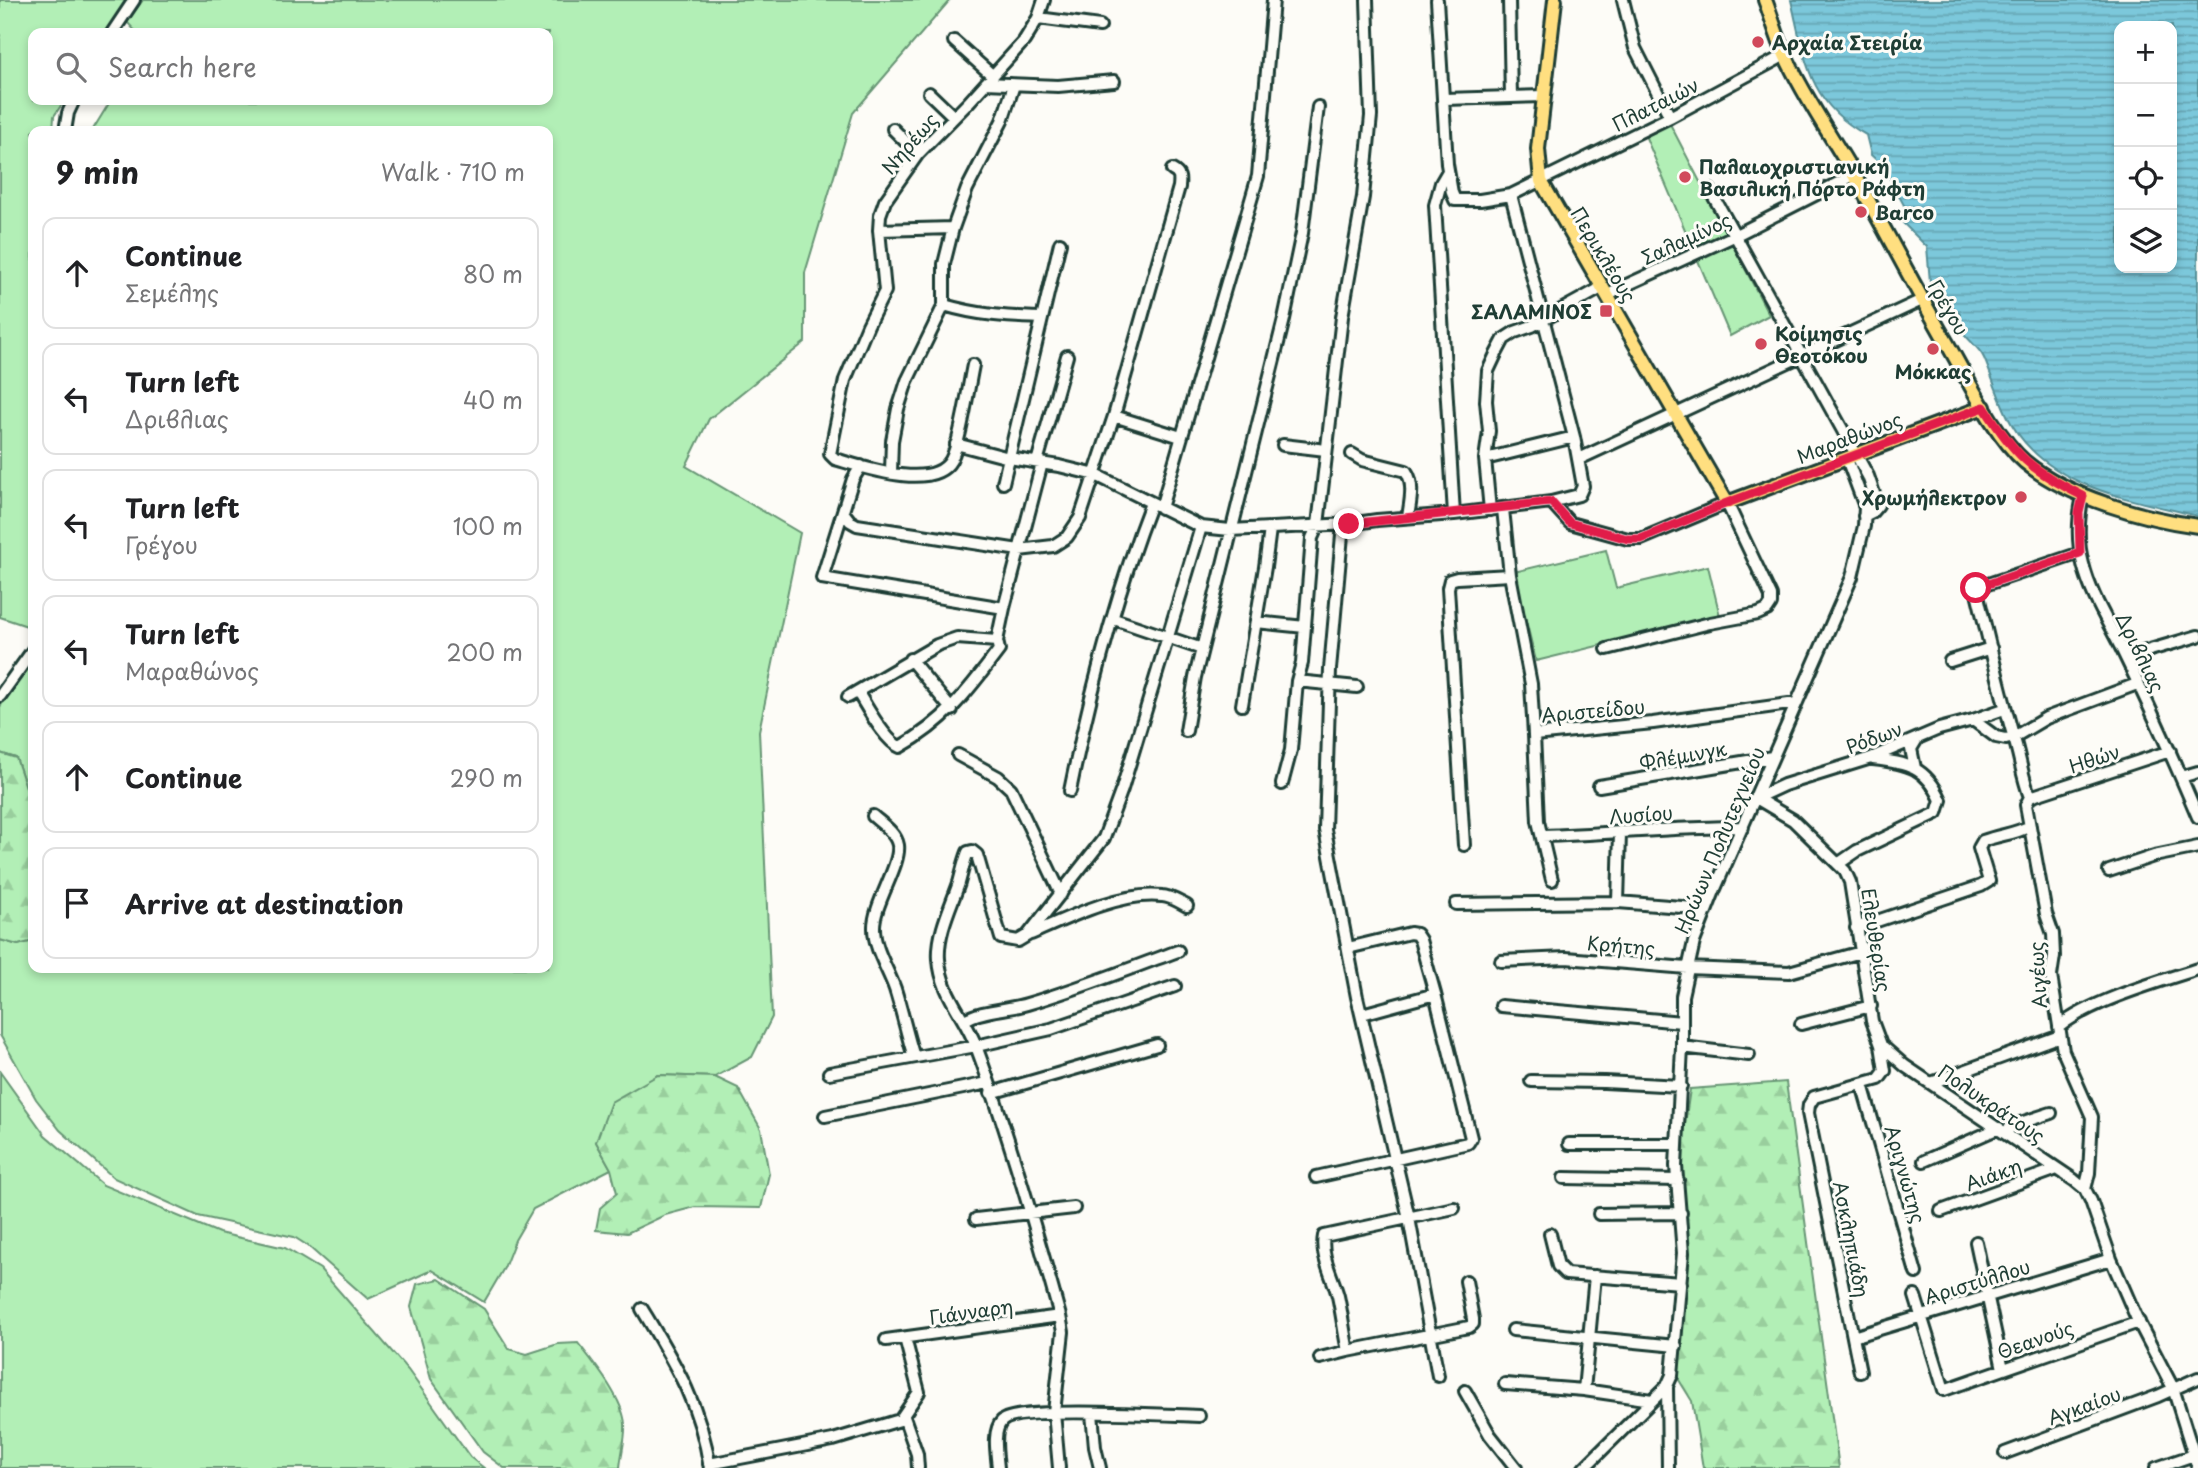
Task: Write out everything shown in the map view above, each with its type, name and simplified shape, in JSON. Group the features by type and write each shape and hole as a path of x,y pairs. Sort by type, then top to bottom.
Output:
{"main road":[{"name":"Περικλέους","path":"1555,0 1538,149 1541,181 1727,503"},
{"name":"Γρέγου","path":"1765,0 1785,55 1922,300 2007,442 2022,459 2045,476 2083,496 2198,526"},
{"name":"Μαραθώνος","path":"1727,503 1984,407"}],"street":[{"path":"115,28 134,0"},
{"name":"Νηρέως","path":"861,466 835,459 830,454 845,380 867,325 885,290 879,230 885,201 918,154 1024,41 1038,18 1044,0"},
{"path":"1070,791 1098,666 1114,619 1128,563 1156,506 1181,437 1258,176 1273,0"},
{"path":"1282,783 1293,737 1312,538 1318,524 1342,317 1363,197 1371,116 1367,0"},
{"path":"1437,0 1448,171 1441,183 1435,205 1454,514"},
{"path":"1509,0 1511,97"},
{"path":"1623,0 1635,48 1670,117"},
{"path":"1038,18 1100,26"},
{"path":"954,41 990,80 1014,85 1058,86 1114,81"},
{"name":"Πλαταιών","path":"1448,171 1455,200 1480,200 1511,195 1670,117 1785,55"},
{"path":"891,472 892,441 907,380 944,305 944,264 953,228 967,189 1002,121 1014,85"},
{"path":"929,93 954,117"},
{"path":"1445,99 1544,96"},
{"path":"66,126 72,105"},
{"path":"1186,730 1195,677 1230,530 1284,319 1297,257 1318,107"},
{"path":"893,129 918,154"},
{"path":"843,512 858,526 1019,550 1053,546 1067,537 1080,517 1114,416 1179,187 1178,173 1172,170"},
{"name":"Σαλαμίνος","path":"1490,510 1485,459 1489,432 1486,401 1488,371 1504,339 1734,236 1854,175"},
{"name":"Ηρώων Πολυτεχνείου","path":"1668,1468 1667,1386 1672,1375 1676,1346 1683,1253 1676,1144 1681,1086 1682,996 1687,968 1707,909 1852,577 1865,506 1851,457 1801,355 1710,190"},
{"path":"956,444 1009,458 1096,475 1200,527 1230,530 1349,524 1454,514 1551,502 1579,495 1583,486 1579,459 1511,195"},
{"path":"879,230 953,228"},
{"path":"1003,483 1060,243"},
{"path":"1579,459 1922,300"},
{"path":"944,305 999,317 1042,318"},
{"path":"860,690 860,696 888,738 901,747 952,710 999,650 997,641 1004,608 1067,356"},
{"path":"973,365 950,461 939,472 928,477 861,466 853,479 822,578 1004,608"},
{"path":"1114,416 1181,437"},
{"path":"1485,459 1574,437"},
{"path":"1283,445 1326,450"},
{"path":"1352,454 1362,460 1406,471 1410,477 1411,489 1409,517"},
{"name":"Δριβλιας","path":"2083,496 2079,513 2080,553 2090,583 2170,751 2198,817"},
{"path":"1551,502 1570,523 1628,539 1641,539 1727,503 1771,596 1767,611 1607,649"},
{"name":"Αριστείδου","path":"1503,509 1510,575 1531,684 1535,735 1653,723 1796,703"},
{"path":"1349,524 1342,535 1330,683 1325,830 1362,1014 1409,1218 1438,1376"},
{"path":"1028,935 1104,838 1122,789 1200,527"},
{"path":"1242,705 1269,528"},
{"name":"Αιγέως","path":"2080,553 1976,588 2004,709 2014,737 2022,778 2030,797 2026,805 2046,914 2053,933 2052,976 2065,1057 2092,1117 2089,1173 2085,1189"},
{"path":"1464,845 1448,588 1450,580 1457,578 1510,575"},
{"path":"1114,619 1202,649"},
{"path":"1256,622 1305,627"},
{"path":"2126,657 2198,636"},
{"path":"848,697 937,645 957,638 997,641"},
{"path":"1950,661 1991,648"},
{"path":"0,696 28,657"},
{"path":"911,659 952,710"},
{"path":"1297,681 1357,687"},
{"path":"1973,720 1996,737 2006,739 2046,718 2137,684"},
{"name":"Ρόδων","path":"1756,798 1784,785 1871,758 1939,729 2004,709"},
{"path":"1535,735 1537,808 1552,880"},
{"path":"1916,768 1911,749 1917,740"},
{"name":"Ηθών","path":"2030,797 2170,751"},
{"path":"958,755 998,777 1010,789 1061,894"},
{"name":"Φλέμινγκ","path":"1600,786 1772,757"},
{"path":"1838,864 1857,851 1937,813 1941,800 1929,778 1916,768 1871,758"},
{"path":"2181,777 2198,772"},
{"name":"Ελευθερίας","path":"1756,798 1793,820 1845,871 1850,881 1872,1021 1881,1045 1885,1071 1879,1079 1862,1084"},
{"path":"873,816 893,835 898,844 873,929 883,963 895,988 914,1057"},
{"path":"1856,928 1981,886 1989,881 1979,848 1983,841 2015,834 2030,826"},
{"name":"Λυσίου","path":"1542,836 1743,827"},
{"path":"1618,902 1620,833"},
{"path":"2109,872 2154,856 2198,847"},
{"path":"1059,1468 1054,1412 1063,1332 1060,1316 1018,1166 976,1046 965,1020 948,995 939,959 939,942 968,852 972,851 977,855 1001,939 1018,941 1096,909 1134,898 1165,896 1187,906"},
{"path":"1456,904 1618,902 1707,909"},
{"path":"1315,1177 1468,1143 1471,1138 1420,940 1416,934 1410,933 1348,948"},
{"path":"965,1020 975,1014 1028,1004 1178,951"},
{"name":"Κρήτης","path":"1501,961 1566,958 1687,968 1789,972 1861,952"},
{"path":"1931,1083 2060,1031 2067,1020 2102,1004 2198,969"},
{"path":"829,1073 976,1046 1051,1028 1175,986"},
{"path":"1362,1014 1435,994"},
{"path":"1501,1006 1682,1022"},
{"path":"1801,1024 1871,1006"},
{"path":"825,1116 990,1088 1157,1045"},
{"name":"Πολυκράτους","path":"1881,1045 1905,1066 2085,1189"},
{"path":"1682,1047 1749,1055"},
{"path":"1531,1081 1681,1086"},
{"name":"Ασκληπιάδη","path":"1860,1372 1808,1113 1814,1097 1862,1084"},
{"name":"Αριγνώτης","path":"1862,1084 1916,1273"},
{"path":"1924,1161 2051,1113"},
{"path":"1569,1144 1676,1144"},
{"name":"Αιάκη","path":"1941,1212 2057,1169"},
{"path":"1564,1178 1678,1180"},
{"path":"2085,1189 2111,1259 2173,1388 2197,1468"},
{"path":"976,1219 1074,1208"},
{"path":"1348,1351 1338,1296 1326,1256 1324,1236 1454,1208"},
{"path":"1599,1214 1681,1213"},
{"path":"1550,1234 1561,1271 1566,1274 1681,1283"},
{"path":"1976,1242 2003,1369"},
{"name":"Αριστύλλου","path":"1853,1337 2111,1259"},
{"path":"1584,1390 1595,1276"},
{"path":"1320,1358 1473,1324 1466,1281"},
{"path":"1915,1296 1922,1316"},
{"path":"642,1309 691,1395 700,1419 710,1466 833,1440 904,1417 919,1392 905,1338"},
{"name":"Γιάνναρη","path":"886,1340 1060,1316"},
{"name":"Θεανούς","path":"1922,1316 1944,1390 2139,1322"},
{"path":"1513,1330 1676,1346"},
{"name":"Αγκαίου","path":"2005,1453 2158,1396 2198,1378"},
{"path":"1505,1384 1584,1390 1652,1400"},
{"path":"1584,1468 1667,1386"},
{"path":"1465,1391 1490,1435 1516,1468"},
{"path":"998,1468 997,1433 999,1424 1005,1418 1054,1412 1199,1416"},
{"path":"1092,1413 1100,1468"},
{"path":"904,1417 916,1454 913,1467"},
{"path":"2156,1468 2194,1455"}],"green space":[{"path":"0,0 129,0 110,28 28,28 28,105 61,105 54,116 53,126 28,126 28,626 0,617"},
{"path":"143,0 950,0 853,113 805,273 805,342 709,419 686,466 800,533 759,731 772,1017 752,1057 715,1077 657,1075 596,1142 611,1169 533,1209 484,1302 432,1270 368,1299 294,1237 198,1216 114,1178 60,1130 36,1099 0,1035 0,940 18,945 28,942 28,973 553,973 553,126 95,126 108,105 553,105 553,28 132,28 127,22"},
{"path":"1668,120 1769,315 1730,336 1644,133"},
{"path":"1606,550 1616,588 1708,566 1720,616 1536,661 1514,572"},
{"path":"28,666 28,793 16,758 0,753 0,707"},
{"path":"0,753 16,758 28,793 28,942 18,945 0,940"},
{"path":"0,1072 45,1135 103,1185 219,1233 285,1248 320,1269 408,1370 470,1457 484,1468 0,1468"},
{"path":"658,1075 715,1077 738,1088 761,1129 769,1174 761,1208 695,1207 665,1215 627,1233 596,1230 600,1208 617,1193 611,1169 596,1142 611,1102"},
{"path":"1786,1082 1839,1468 1703,1468 1692,1401 1679,1380 1683,1138 1690,1089"},
{"path":"439,1279 484,1309 509,1349 527,1354 558,1344 578,1343 606,1381 623,1414 625,1429 620,1468 504,1468 483,1452 431,1379 411,1307 417,1284"}],"water":[{"path":"1791,0 2198,0 2198,516 2119,497 2094,488 2047,463 2027,445 2007,415 1981,352 1960,327 1960,314 1930,282 1927,247 1900,220 1905,207 1883,166 1871,155 1866,135 1832,109 1820,94 1806,60"}],"place":[{"name":"Αρχαία Στειρία","path":"1758,42"},
{"name":"Παλαιοχριστιανική Βασιλική Πόρτο Ράφτη","path":"1685,177"},
{"name":"Barco","path":"1861,212"},
{"name":"ΣΑΛΑΜΙΝΟΣ","path":"1606,311"},
{"name":"Κοίμησις Θεοτόκου","path":"1761,344"},
{"name":"Μόκκας","path":"1933,349"},
{"name":"Χρωμήλεκτρον","path":"2021,497"}],"route":[{"path":"1349,524 1551,502 1570,523 1628,539 1641,539 1727,503 1984,407 2022,459 2045,476 2083,496 2079,513 2080,553 1976,588"}]}
